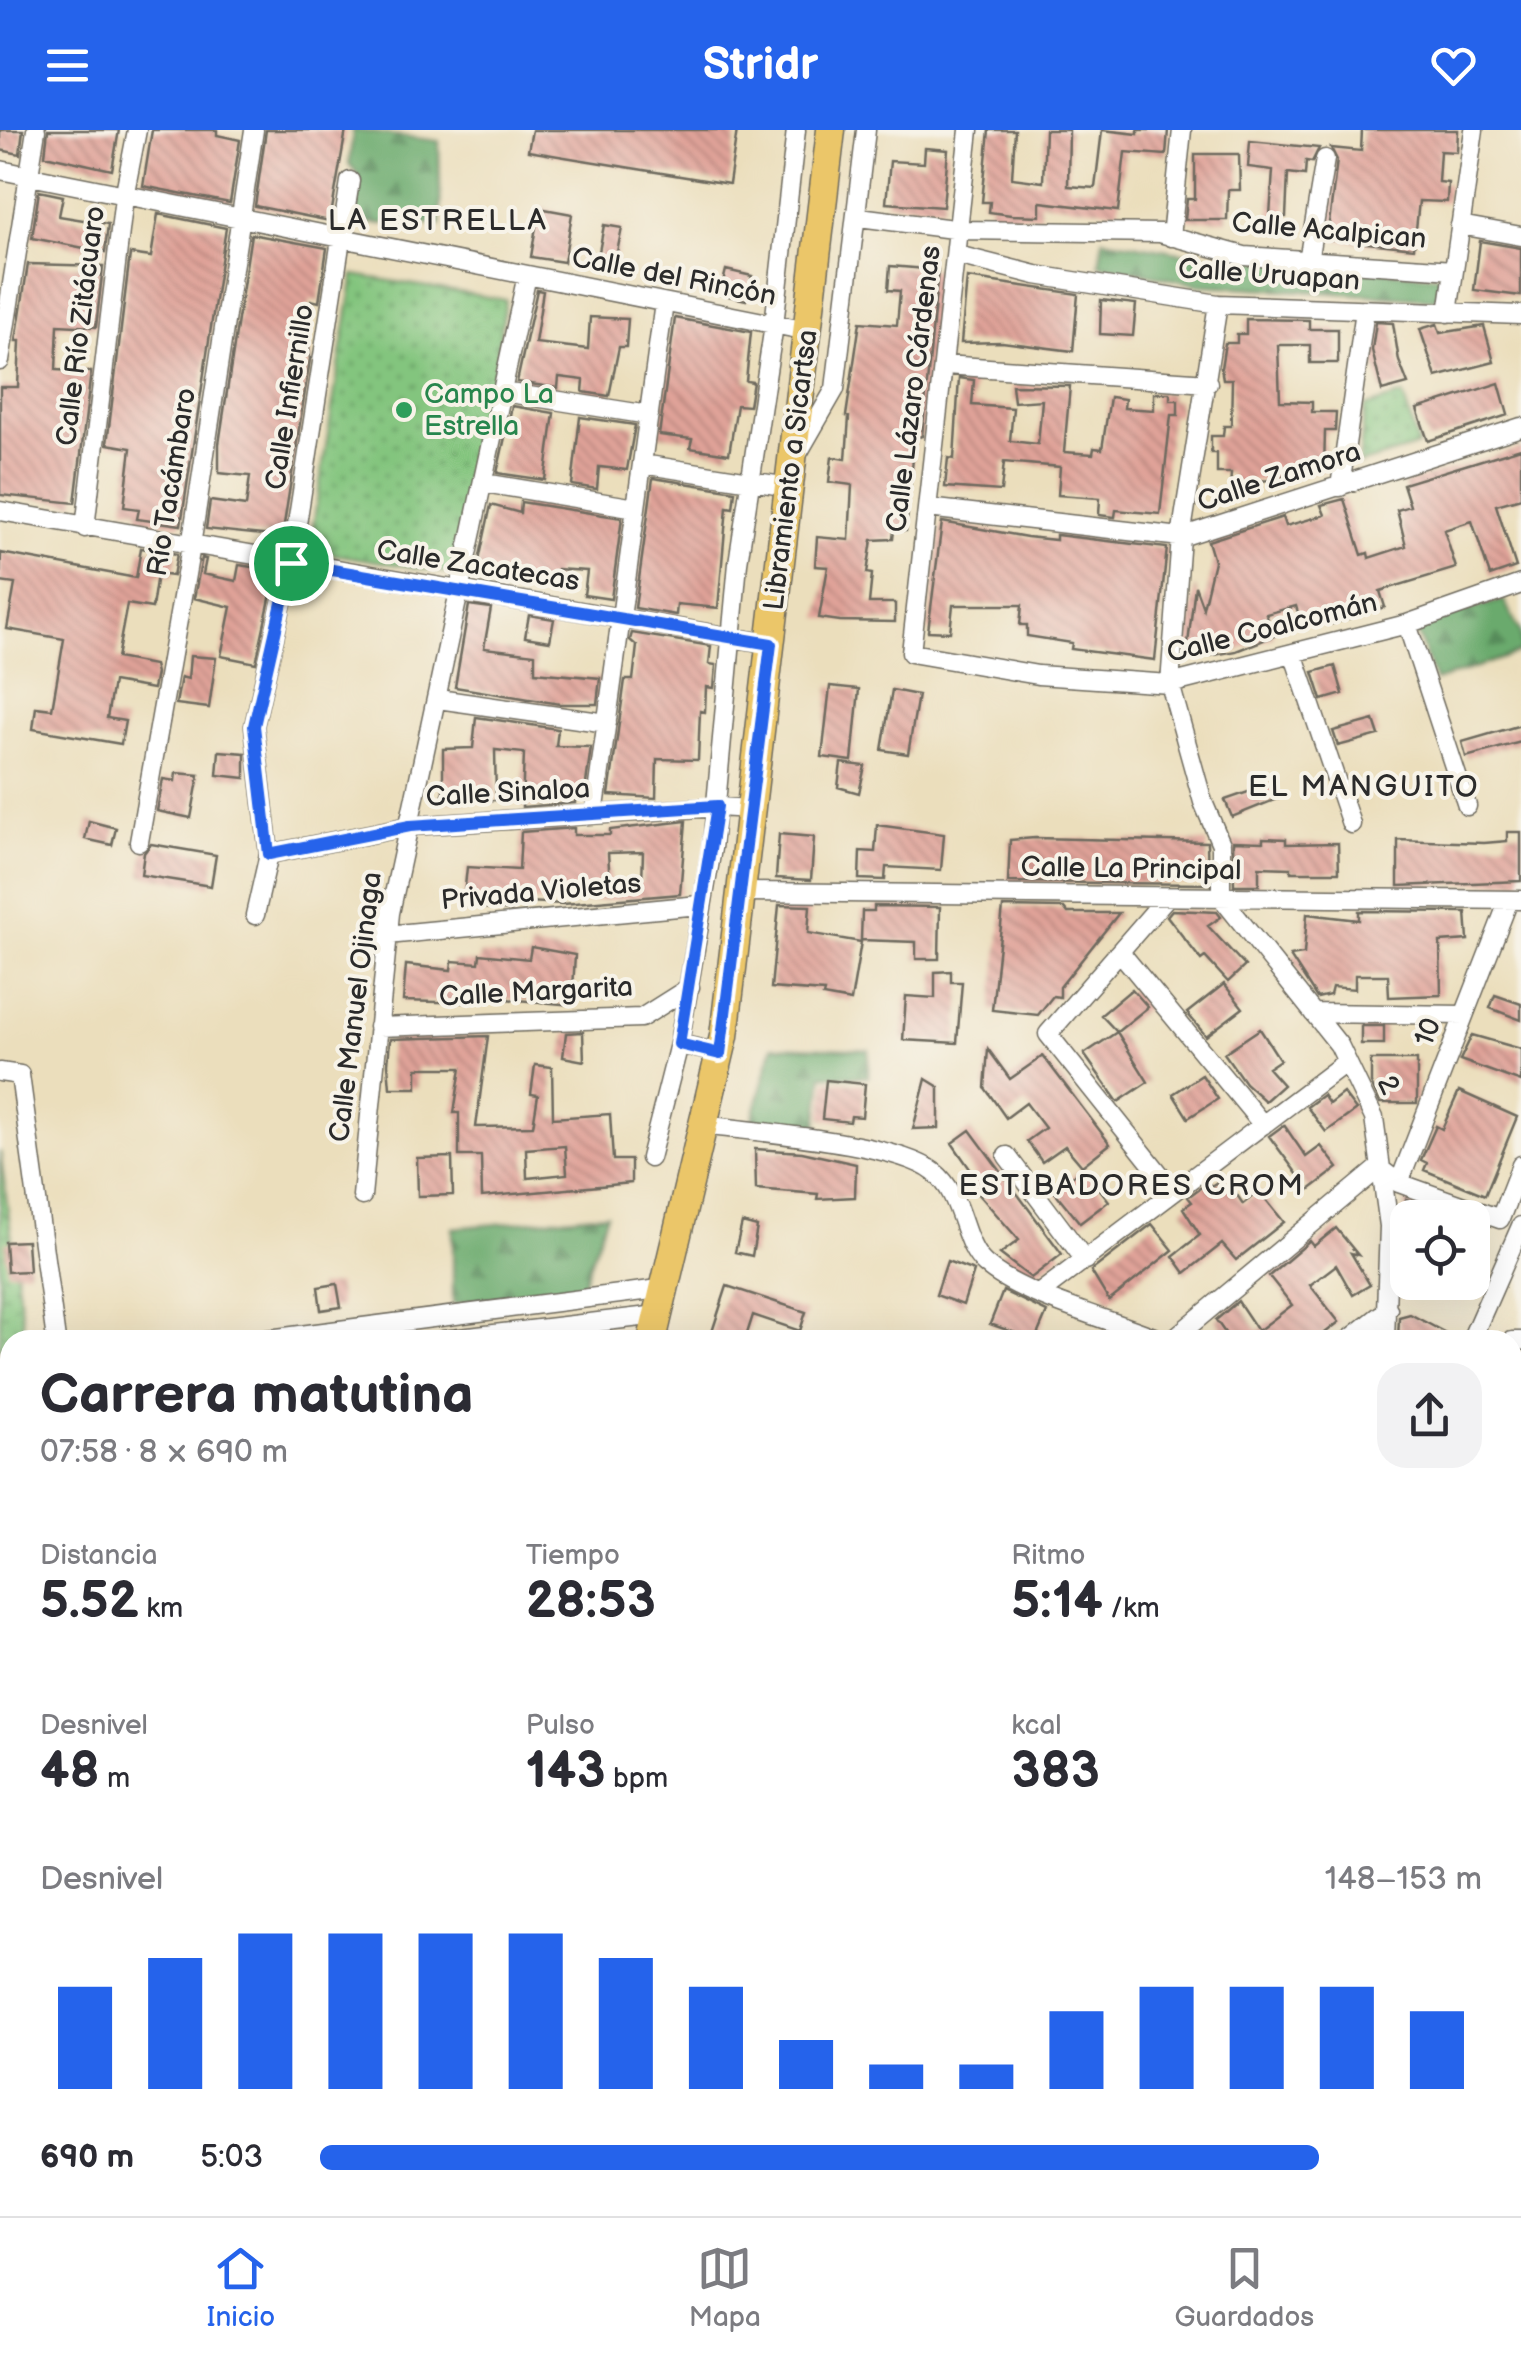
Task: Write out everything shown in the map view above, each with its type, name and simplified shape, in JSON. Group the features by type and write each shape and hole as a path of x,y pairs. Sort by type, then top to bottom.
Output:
{"main road":[{"name":"Libramiento a Sicartsa","path":"655,1328 720,1054 832,130"}],"street":[{"path":"0,360 36,130"},
{"name":"Calle Río Zitácuaro","path":"85,528 124,197 137,130"},
{"name":"Río Tacámbaro","path":"139,842 191,546 254,130"},
{"path":"650,1158 690,988 699,905 717,806 731,637 796,130"},
{"path":"642,464 752,481 791,475 835,389 866,130"},
{"name":"Calle Lázaro Cárdenas","path":"911,654 961,230 969,130"},
{"path":"1171,236 1182,130"},
{"path":"1448,313 1474,130"},
{"path":"1308,261 1325,160"},
{"name":"Calle del Rincón","path":"0,170 808,331"},
{"name":"Calle Infiernillo","path":"256,915 269,854 254,726 291,563 350,181"},
{"path":"858,218 961,230"},
{"path":"1460,225 1521,236"},
{"name":"Calle Acalpican","path":"961,230 1171,236 1244,256 1454,270"},
{"name":"Calle Uruapan","path":"958,255 1036,274 1218,304 1521,315"},
{"name":"Calle Manuel Ojinaga","path":"362,1196 388,934 527,275"},
{"path":"594,815 664,302"},
{"path":"1218,304 1181,538 1170,684 1204,802 1221,844 1220,897"},
{"path":"1340,487 1365,310"},
{"path":"945,365 1208,384"},
{"path":"503,392 649,415"},
{"name":"Calle Zamora","path":"928,508 1181,538 1521,427"},
{"path":"484,484 636,508"},
{"name":"Calle Zacatecas","path":"0,511 771,644"},
{"name":"Calle Coalcomán","path":"911,654 1038,675 1170,684 1408,624 1521,585"},
{"path":"1408,624 1468,806"},
{"path":"1293,653 1351,824"},
{"path":"438,700 607,723"},
{"name":"Calle Sinaloa","path":"269,854 410,826 717,806 752,809"},
{"name":"Calle La Principal","path":"741,892 1515,900"},
{"path":"1168,897 1048,1034 1174,1192"},
{"name":"2","path":"1220,897 1313,1013 1346,1062 1374,1118 1390,1226 1387,1330"},
{"name":"10","path":"1399,1183 1464,1015 1515,900"},
{"name":"Privada Violetas","path":"388,934 699,905"},
{"path":"1120,952 1263,1125"},
{"name":"Calle Margarita","path":"378,1026 640,1018 690,988"},
{"path":"1313,1013 1464,1015"},
{"path":"679,1044 720,1054"},
{"path":"1040,1293 1346,1062"},
{"path":"0,1072 20,1075 55,1330"},
{"path":"702,1125 854,1145 915,1161 951,1188 983,1263 1040,1293 1135,1330"},
{"path":"1007,1156 1085,1260"},
{"path":"1184,1330 1379,1168 1399,1183 1500,1219 1521,1165"},
{"path":"1475,1330 1521,1226"},
{"path":"339,1330 667,1288"},
{"path":"1362,1330 1388,1309"},
{"path":"620,1330 655,1328"}],"green space":[{"path":"353,130 439,141 441,225 356,223 358,174 349,164"},
{"path":"1103,239 1203,256 1440,276 1437,299 1200,285 1099,264"},
{"path":"354,275 506,300 460,575 309,550"},
{"path":"1403,395 1418,446 1359,464 1365,407"},
{"path":"1504,600 1521,634 1521,652 1435,681 1414,624"},
{"path":"773,1046 869,1050 868,1077 823,1075 817,1129 751,1124"},
{"path":"0,1151 24,1330 0,1330"},
{"path":"607,1214 582,1286 453,1304 453,1228"}],"building":[{"path":"0,130 23,130 20,154 0,150"},
{"path":"48,130 119,130 112,170 45,155"},
{"path":"152,130 217,130 217,135 240,140 230,203 143,186"},
{"path":"266,130 346,130 330,221 255,206"},
{"path":"532,130 737,130 729,184 528,151"},
{"path":"989,130 1015,130 1012,178 1043,182 1045,130 1069,130 1068,186 1095,188 1102,130 1138,134 1138,130 1168,130 1166,155 1125,152 1118,211 1040,202 1040,216 989,212 990,202 982,202"},
{"path":"1362,130 1458,130 1457,152 1440,151 1438,182 1448,183 1447,202 1419,201 1414,248 1327,239 1337,160 1331,148 1361,151"},
{"path":"1250,141 1319,148 1312,162 1306,161 1305,175 1288,173 1286,217 1270,216 1273,170 1248,167"},
{"path":"925,148 948,150 943,207 886,203 890,161 924,163"},
{"path":"1195,154 1239,154 1240,190 1228,190 1227,220 1185,220 1187,199 1195,199"},
{"path":"39,191 63,196 59,216 108,224 105,252 32,238"},
{"path":"539,208 572,214 564,262 531,257"},
{"path":"158,214 226,228 181,525 137,519 139,509 124,507 131,448 107,444 130,254 151,257"},
{"path":"604,225 622,228 613,271 596,268"},
{"path":"251,234 327,248 319,302 311,300 307,319 304,344 309,345 310,359 282,537 206,529 210,501 246,506 250,476 219,473 219,444"},
{"path":"1480,241 1521,248 1521,296 1474,290"},
{"path":"28,264 103,266 96,327 58,325 56,370 91,372 75,503 0,495 0,387 18,387 20,341 16,341"},
{"path":"890,266 938,270 922,436 915,438 906,531 894,530 893,539 872,540 867,573 872,574 869,603 895,603 895,622 819,618 828,567 815,566 817,537 849,540 852,485 829,482 832,457 846,459 846,416 860,322 897,325 900,291 888,290"},
{"path":"726,270 752,276 746,300 720,294"},
{"path":"967,278 1078,294 1073,351 1002,342 961,343"},
{"path":"537,290 543,291 535,343 588,349 590,317 628,319 626,347 619,347 609,396 583,392 584,380 559,377 558,388 517,382"},
{"path":"1101,300 1136,304 1133,336 1100,334"},
{"path":"675,318 751,332 746,381 753,382 749,406 737,405 729,454 690,448 692,439 659,435"},
{"path":"1246,319 1309,320 1309,329 1338,329 1338,363 1310,363 1310,345 1278,345 1280,401 1312,402 1312,412 1336,412 1335,431 1325,431 1324,470 1283,475 1283,480 1247,481 1247,490 1230,489 1231,473 1217,473 1217,453 1211,453 1211,436 1223,436 1224,426 1231,426 1232,379 1223,379 1221,368 1225,343 1237,343 1237,334 1246,334"},
{"path":"1376,322 1393,323 1399,361 1408,384 1382,391 1372,350"},
{"path":"1437,324 1440,333 1484,326 1494,362 1436,377 1420,329"},
{"path":"959,378 974,380 972,405 1013,408 1010,441 1038,444 1042,400 1014,402 1012,385 1070,386 1064,452 1093,454 1094,448 1102,449 1110,397 1125,399 1124,408 1154,410 1154,393 1170,393 1170,400 1178,400 1178,415 1171,415 1160,514 1116,510 1115,517 1099,515 1100,498 1058,495 1060,467 1004,462 1001,491 945,487 948,458 954,459"},
{"path":"1499,383 1508,415 1428,441 1417,409"},
{"path":"512,406 554,413 545,480 497,473"},
{"path":"580,417 635,425 627,470 599,467 597,489 572,485"},
{"path":"1521,448 1521,498 1496,505 1516,567 1490,576 1472,521 1444,530 1456,568 1380,591 1385,607 1332,624 1328,612 1300,619 1296,606 1266,614 1274,636 1236,651 1186,660 1195,586 1203,608 1214,561 1208,541 1283,517 1286,526 1325,515 1321,505 1344,499 1362,555 1368,553 1369,558 1406,546 1397,510 1410,506 1403,484"},
{"path":"653,478 735,491 733,508 727,507 718,608 677,604 676,615 635,608"},
{"path":"521,502 622,518 611,599 584,595 587,571 557,569 554,587 477,570 491,505 520,513"},
{"path":"942,522 1027,537 1056,540 1056,535 1167,548 1155,660 1071,649 1072,643 1027,636 1027,625 1020,625 1022,605 953,605 950,632 928,631"},
{"path":"141,548 177,554 173,576 157,574 152,608 127,604 117,658 154,665 156,673 153,689 113,682 107,718 125,721 121,744 33,729 36,707 52,709 64,639 7,629 15,584 0,582 1,553 136,578"},
{"path":"202,558 206,559 203,574 236,581 239,565 276,571 256,663 221,656 231,607 194,598"},
{"path":"469,605 491,608 484,648 535,654 535,672 600,678 597,704 560,704 455,687"},
{"path":"529,615 554,619 550,641 525,637"},
{"path":"632,633 711,646 709,664 716,665 714,688 706,687 705,712 700,711 698,760 657,759 656,798 609,795 625,680 633,680 637,646 630,640"},
{"path":"190,656 216,658 209,708 176,704 181,677 188,679"},
{"path":"1335,666 1343,694 1322,700 1313,672"},
{"path":"830,686 859,689 852,761 822,757"},
{"path":"892,690 918,695 908,754 882,750"},
{"path":"476,717 558,729 556,746 591,747 584,798 575,798 575,803 522,807 524,753 495,750 496,800 443,801 443,749 473,748"},
{"path":"1374,720 1379,735 1338,746 1333,731"},
{"path":"1521,725 1521,742 1466,757 1462,742"},
{"path":"219,751 245,753 245,778 217,775"},
{"path":"841,763 865,766 859,793 838,787"},
{"path":"176,773 199,775 191,818 157,811 163,779 175,781"},
{"path":"1274,783 1279,798 1232,817 1225,800"},
{"path":"89,821 116,828 112,845 85,839"},
{"path":"686,821 680,894 563,904 512,901 511,911 463,906 467,867 519,870 521,832 574,828 574,835 610,835 610,830","holes":["643,852 642,882 610,883 608,853"]},
{"path":"877,825 944,834 941,870 886,867 885,880 859,879 860,851 875,852"},
{"path":"1507,832 1521,832 1521,881 1398,886 1398,840 1484,843 1507,841"},
{"path":"779,834 814,837 811,880 776,878"},
{"path":"1263,838 1286,839 1286,844 1338,843 1339,872 1259,867 1259,885 1234,885 1233,841 1263,842"},
{"path":"1010,840 1207,842 1208,884 1008,882"},
{"path":"151,844 216,855 211,886 141,875 144,853"},
{"path":"779,905 810,906 808,933 861,942 851,1001 823,996 824,992 771,988"},
{"path":"874,906 940,907 939,959 916,959 916,942 861,940 862,911 874,911"},
{"path":"1003,907 1119,913 1060,987 1060,997 1053,996 1038,1015 992,1010"},
{"path":"1172,910 1217,912 1221,917 1208,926 1245,966 1228,982 1205,957 1201,960 1167,916"},
{"path":"1359,911 1466,912 1468,940 1440,942 1441,995 1389,997 1388,975 1355,975 1355,989 1332,987 1330,995 1317,998 1290,956 1304,954 1307,914 1359,920"},
{"path":"531,947 575,955 572,1005 472,996 472,1003 403,1001 406,965 451,970 452,961 479,963 480,954 529,959"},
{"path":"951,971 951,982 962,982 957,1043 903,1040 906,996 935,998 935,972"},
{"path":"1224,984 1243,1008 1206,1036 1187,1013"},
{"path":"1132,989 1148,1007 1117,1032 1101,1015"},
{"path":"1495,995 1521,1004 1521,1020 1490,1008"},
{"path":"1361,1026 1384,1026 1384,1044 1361,1044"},
{"path":"1260,1029 1280,1060 1268,1068 1283,1085 1265,1101 1245,1083 1224,1053"},
{"path":"583,1032 584,1061 563,1057 566,1033"},
{"path":"1117,1032 1148,1082 1118,1102 1084,1054"},
{"path":"1472,1035 1521,1049 1521,1082 1460,1060"},
{"path":"488,1036 476,1127 533,1126 538,1095 531,1094 535,1065 552,1067 553,1118 610,1114 613,1160 631,1160 631,1183 482,1197 481,1156 459,1156 459,1113 454,1113 461,1068 417,1068 417,1088 390,1088 390,1039","holes":["565,1146 567,1174 527,1178 526,1149"]},
{"path":"988,1049 1010,1079 1043,1056 1110,1144 1082,1166 1065,1146 1042,1162 1027,1141 1045,1128 1026,1103 1006,1118 985,1088"},
{"path":"1371,1060 1417,1060 1417,1103 1380,1103 1371,1083"},
{"path":"1202,1075 1218,1099 1188,1118 1173,1094"},
{"path":"926,1079 939,1087 939,1128 913,1129"},
{"path":"826,1080 865,1084 862,1117 851,1116 850,1122 822,1119"},
{"path":"1459,1091 1517,1117 1485,1195 1424,1170 1427,1163 1421,1160 1436,1126 1442,1129"},
{"path":"1343,1093 1356,1110 1326,1132 1307,1107 1323,1095 1329,1104"},
{"path":"1284,1125 1306,1157 1321,1146 1338,1168 1309,1190 1269,1136"},
{"path":"970,1130 1062,1254 1031,1278 1000,1254 1019,1240 968,1182 975,1176 952,1143"},
{"path":"755,1149 802,1152 856,1164 855,1197 817,1199 818,1194 756,1189"},
{"path":"452,1157 453,1195 418,1196 417,1158"},
{"path":"1083,1168 1109,1201 1080,1223 1054,1191"},
{"path":"1225,1177 1243,1204 1259,1191 1284,1222 1236,1260 1222,1244 1185,1273 1173,1256 1200,1235 1183,1208 1192,1202 1188,1197 1208,1182 1211,1186"},
{"path":"742,1223 757,1227 752,1256 735,1252"},
{"path":"1152,1224 1173,1250 1109,1301 1091,1271"},
{"path":"1336,1228 1358,1255 1351,1253 1370,1285 1353,1295 1336,1265 1310,1285 1339,1322 1329,1330 1259,1330 1292,1305 1269,1276 1310,1241 1314,1246"},
{"path":"27,1241 29,1271 7,1272 5,1242"},
{"path":"947,1261 974,1271 963,1305 936,1295"},
{"path":"337,1284 341,1307 321,1310 318,1287"},
{"path":"727,1286 806,1312 800,1330 753,1315 748,1330 713,1330"},
{"path":"1003,1291 1047,1312 1039,1330 1007,1330 990,1324"},
{"path":"1238,1301 1257,1330 1223,1330 1216,1320"},
{"path":"1410,1314 1440,1330 1398,1330 1399,1317"}],"place":[{"name":"Campo La Estrella","path":"404,410"}],"district":[{"name":"LA ESTRELLA","path":"438,221"},
{"name":"EL MANGUITO","path":"1364,787"},
{"name":"ESTIBADORES CROM","path":"1132,1186"}],"route":[{"path":"291,563 771,644 720,1054 679,1044 717,806 410,826 269,854 254,726 291,563"}]}
